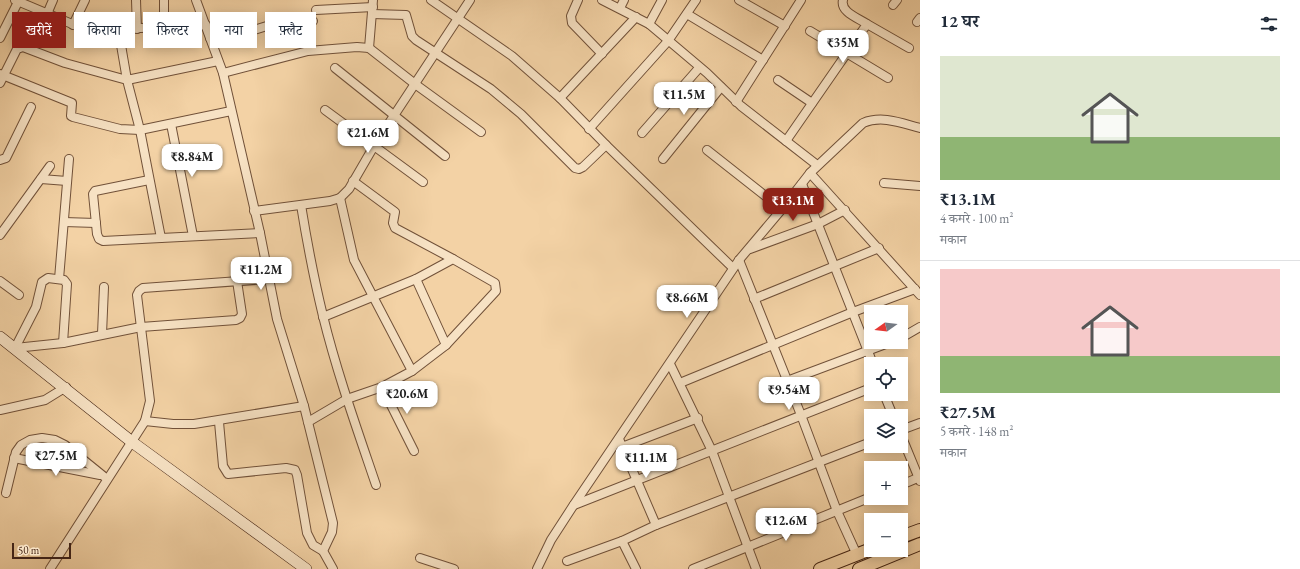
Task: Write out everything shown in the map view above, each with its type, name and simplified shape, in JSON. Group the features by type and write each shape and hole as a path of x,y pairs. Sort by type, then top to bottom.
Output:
{"main road":[{"path":"0,337 66,387 132,442 306,569"},
{"path":"908,534 920,530"},
{"path":"859,569 920,544"},
{"path":"820,569 864,552"}],"street":[{"path":"48,12 53,0"},
{"path":"73,25 85,0"},
{"path":"136,0 137,28"},
{"path":"164,0 164,12"},
{"path":"196,0 210,38"},
{"path":"431,0 512,56 560,98 589,129 733,268"},
{"path":"254,212 330,201 340,198 354,181 374,146 470,0"},
{"path":"578,0 571,16 572,23 602,54"},
{"path":"602,0 649,24 700,68 736,102 817,165"},
{"path":"620,8 624,0"},
{"path":"649,24 662,0"},
{"path":"589,129 668,41 696,0"},
{"path":"739,0 784,26"},
{"path":"736,102 801,0"},
{"path":"843,0 842,6 845,10 909,48"},
{"path":"0,38 17,1 42,12"},
{"path":"316,10 373,7 406,15 412,36 435,53 491,89 515,109 575,168 579,169 583,167 606,145"},
{"path":"369,48 373,7"},
{"path":"687,14 763,60"},
{"path":"560,98 636,17"},
{"path":"66,22 84,29 98,30 143,28"},
{"path":"786,141 867,24"},
{"path":"202,25 206,25"},
{"path":"810,31 888,78"},
{"path":"218,61 127,80 65,63 23,47 17,49 1,78 72,103 73,117 120,129 140,130 231,111"},
{"path":"222,73 308,51 357,47 369,48 481,132"},
{"path":"122,48 127,80 140,130 162,238"},
{"path":"213,48 222,73 260,233 277,319 304,406 332,523 332,532 324,546 323,551"},
{"path":"335,68 395,114 445,156"},
{"path":"642,133 700,68"},
{"path":"778,80 812,103"},
{"path":"663,159 721,87"},
{"path":"0,160 6,158 31,107"},
{"path":"325,110 423,182"},
{"path":"537,569 551,540 573,506 620,443 733,268 810,173 863,123 873,119 883,119 920,128"},
{"path":"171,124 192,236"},
{"path":"707,150 782,209"},
{"path":"59,279 69,159"},
{"path":"0,235 50,166"},
{"path":"680,383 854,312 918,292 880,248 810,173"},
{"path":"41,179 67,181"},
{"path":"149,180 95,191 93,194 99,239 103,241 260,233"},
{"path":"308,422 347,399 382,387 412,371 446,345 496,291 495,283 394,228 392,223 395,212 354,181"},
{"path":"884,183 920,186"},
{"path":"802,184 854,312 870,357"},
{"path":"340,198 354,260 412,371"},
{"path":"301,205 311,264 323,317 347,399 376,485"},
{"path":"748,250 818,224 845,210"},
{"path":"64,222 96,222"},
{"path":"754,299 880,248"},
{"path":"323,317 373,298 416,279 453,259"},
{"path":"739,260 801,415 836,511 856,555"},
{"path":"15,348 36,307 42,282 48,278 64,280 67,284 63,343"},
{"path":"50,569 104,477 132,442 145,421 150,401 137,295 139,290 143,288 268,279"},
{"path":"416,279 446,345"},
{"path":"0,281 19,295"},
{"path":"15,348 63,343 141,327 236,320 240,318 242,314 237,281"},
{"path":"102,334 104,287"},
{"path":"908,334 920,327"},
{"path":"787,381 873,349"},
{"path":"670,364 698,418 712,450 731,497 756,569"},
{"path":"0,410 45,400 66,387"},
{"path":"382,387 414,451"},
{"path":"573,506 864,391"},
{"path":"145,421 173,424 219,422 304,406"},
{"path":"620,443 698,418"},
{"path":"219,422 223,466 228,474 286,468 295,470 306,533 314,545 323,551 333,569"},
{"path":"908,427 920,423"},
{"path":"6,493 14,458 21,445 30,440 42,438 55,440 65,445 104,477"},
{"path":"620,443 656,526"},
{"path":"567,561 622,541 656,526 864,445"},
{"path":"908,451 920,479 908,483"},
{"path":"14,458 104,477"},
{"path":"693,569 864,500"},
{"path":"622,541 636,569"},
{"path":"420,558 454,569"}]}
